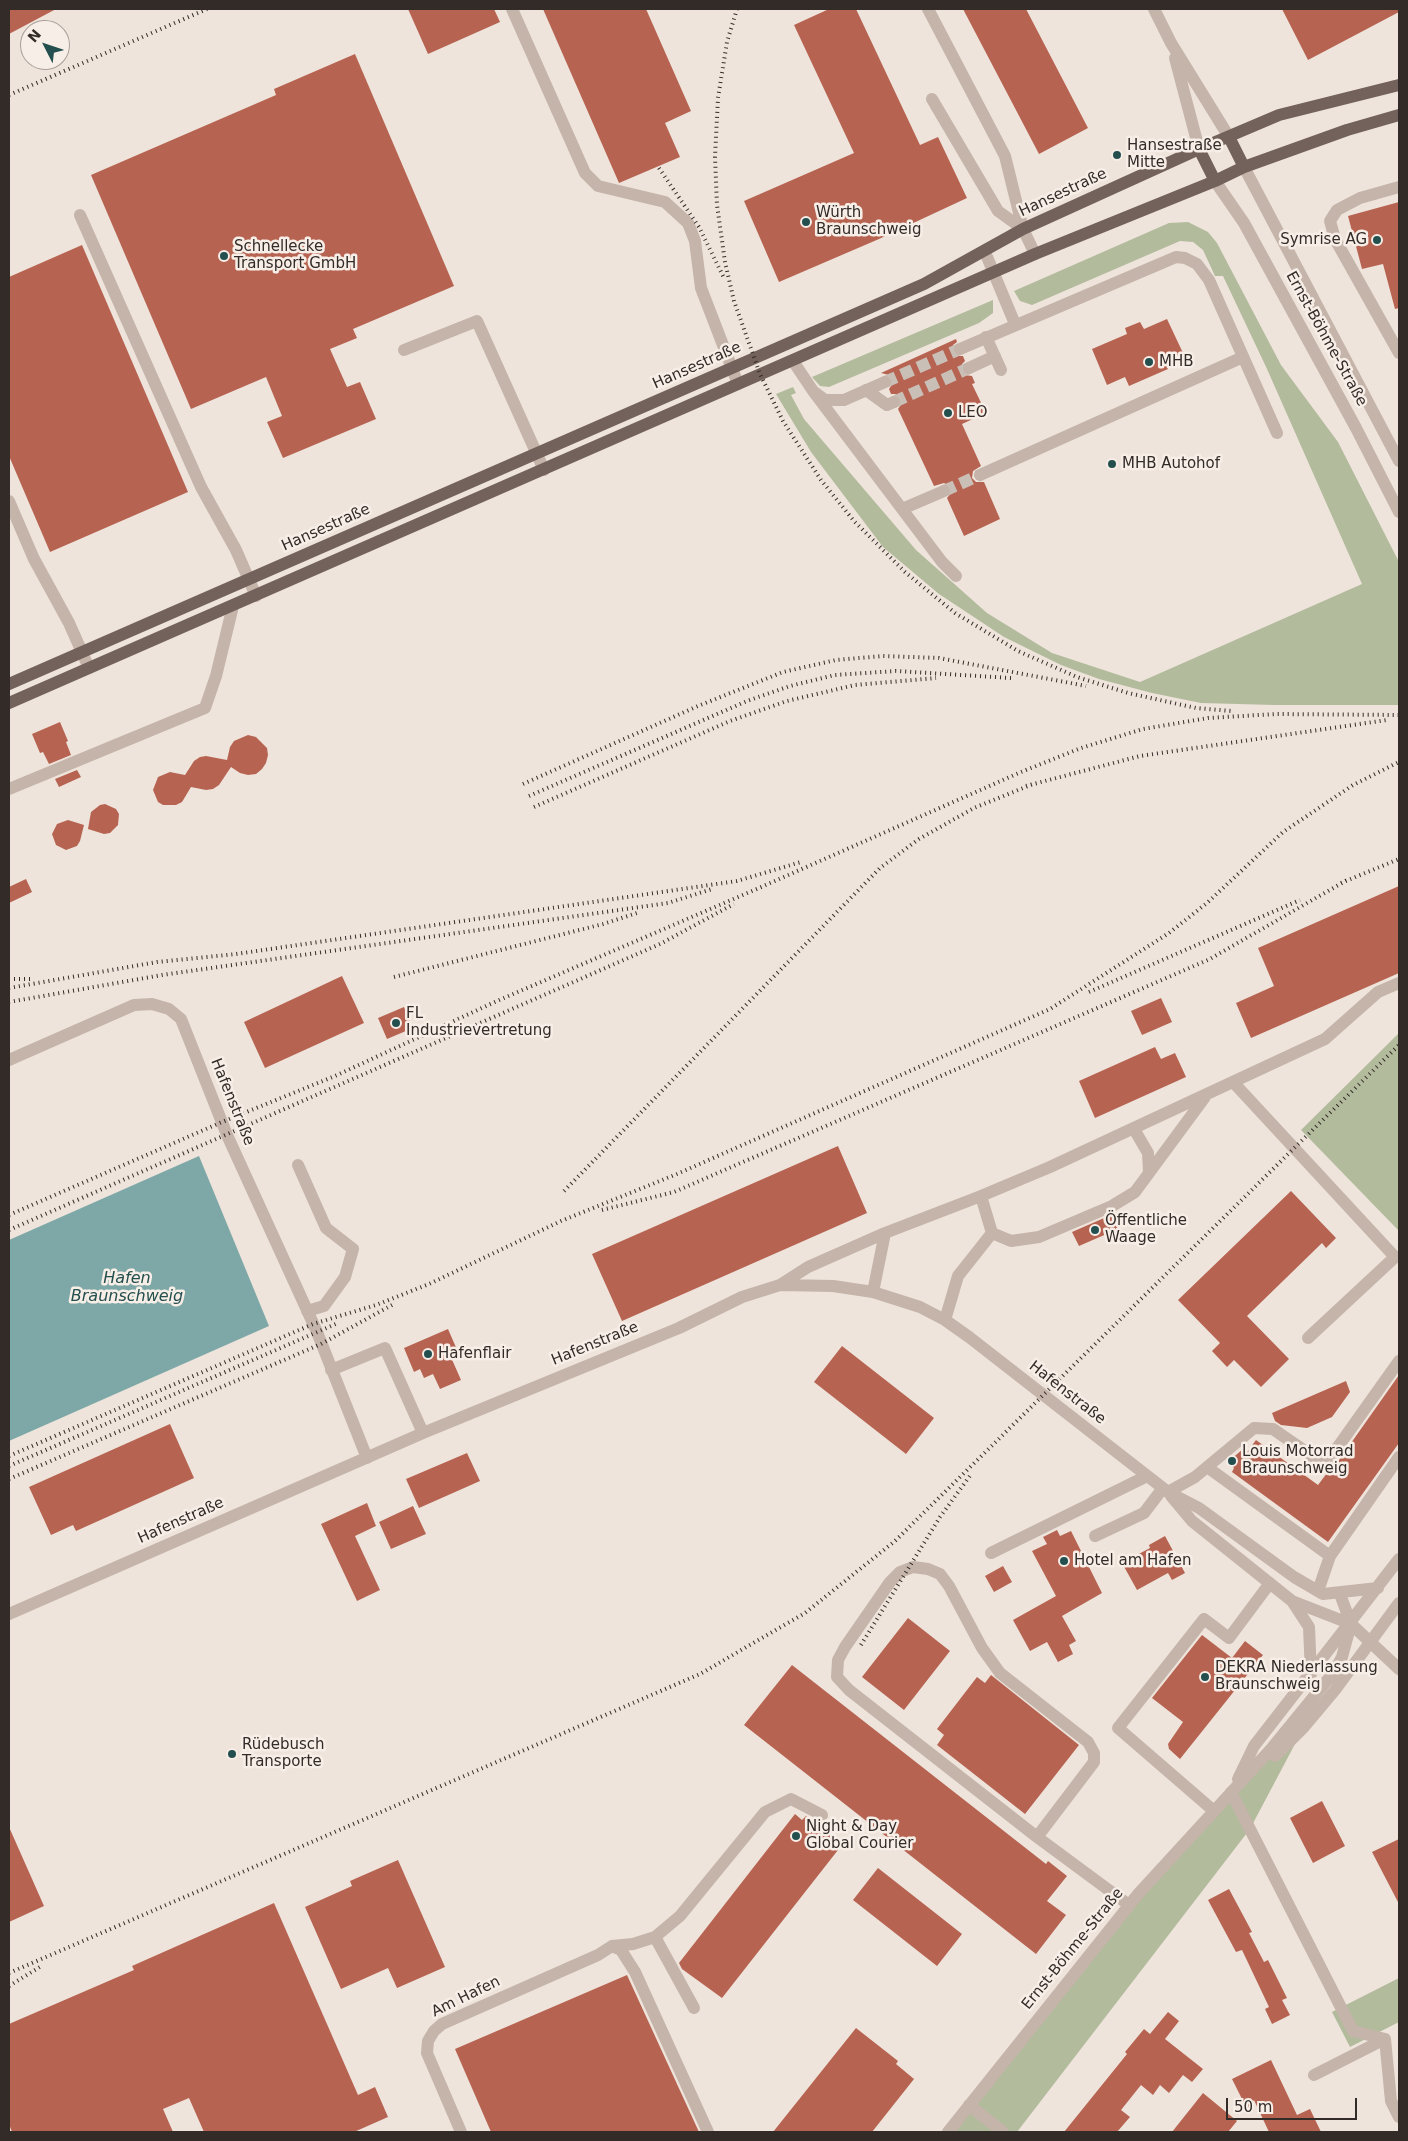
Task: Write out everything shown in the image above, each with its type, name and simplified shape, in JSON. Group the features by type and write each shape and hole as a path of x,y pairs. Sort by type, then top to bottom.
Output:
{"main road":[{"name":"Hansestraße","path":"9,684 924,284 985,252 1023,229 1199,149 1279,115 1399,85"},
{"path":"9,703 1036,254 1215,181 1244,167 1347,130 1399,115"},
{"name":"Ernst-Böhme-Straße","path":"1229,137 1244,167"},
{"name":"Ernst-Böhme-Straße","path":"1199,149 1215,181"}],"street":[{"path":"512,9 585,173 598,186 665,202 688,223 695,241 701,288 738,384"},
{"path":"928,9 1006,156 1023,229 1036,254"},
{"name":"Ernst-Böhme-Straße","path":"1154,9 1171,43 1229,137"},
{"name":"Ernst-Böhme-Straße","path":"1171,43 1199,149"},
{"path":"932,99 998,211 1023,229"},
{"name":"Ernst-Böhme-Straße","path":"1244,167 1399,461"},
{"name":"Ernst-Böhme-Straße","path":"1215,181 1248,232 1356,428 1399,512"},
{"path":"1399,187 1360,198 1337,210 1330,221 1336,238 1399,354"},
{"path":"80,215 201,487 236,550 256,596"},
{"path":"985,252 995,272 1015,324"},
{"path":"960,348 1176,257 1184,258 1197,264 1209,280 1277,433"},
{"path":"404,350 477,321 544,470"},
{"path":"986,337 1001,370"},
{"path":"969,368 995,356"},
{"path":"980,475 1243,358"},
{"path":"793,361 942,562 956,576"},
{"path":"813,390 825,400 844,400 885,382"},
{"path":"866,390 887,405 894,402"},
{"path":"902,509 944,491"},
{"path":"9,501 34,559 61,608 89,668"},
{"path":"9,789 204,708 216,676 233,606"},
{"name":"Hafenstraße","path":"9,1614 423,1433 678,1328 742,1297 780,1285 808,1267 884,1233 981,1196 1134,1129 1325,1039 1378,992 1399,983"},
{"name":"Hafenstraße","path":"9,1060 134,1004 152,1004 169,1009 181,1019 227,1135 307,1311 367,1458"},
{"path":"1233,1082 1395,1257 1308,1338"},
{"name":"Hafenstraße","path":"992,1233 1011,1241 1039,1237 1112,1206 1135,1192 1206,1095"},
{"path":"1134,1129 1148,1152 1149,1172"},
{"path":"298,1165 326,1228 353,1249 345,1277 324,1306 307,1311"},
{"path":"944,1320 958,1276 992,1233 981,1196"},
{"path":"873,1292 884,1233"},
{"name":"Hafenstraße","path":"780,1285 834,1286 873,1292 920,1307 944,1320 1166,1490 1199,1508 1258,1551 1318,1591 1323,1594 1340,1594 1378,1588"},
{"path":"331,1370 385,1348 423,1433"},
{"path":"1095,1536 1144,1513 1166,1490 1195,1477 1254,1428 1273,1429 1325,1465 1399,1361"},
{"path":"1318,1591 1330,1556 1399,1457"},
{"path":"1207,1467 1330,1556"},
{"path":"991,1553 1147,1476"},
{"name":"Hafenstraße","path":"1166,1490 1192,1521 1292,1602 1309,1627 1310,1674"},
{"name":"Ernst-Böhme-Straße","path":"1231,1792 1254,1746 1351,1624 1399,1559"},
{"path":"1037,1837 1094,1762 1094,1753 1088,1742 1000,1673 982,1648 949,1586 940,1574 928,1569 913,1567 900,1572 890,1582 845,1647 838,1660 838,1677 849,1690 1037,1837 1129,1905"},
{"path":"1214,1811 1118,1728 1204,1619 1228,1638 1270,1583"},
{"path":"1340,1594 1351,1624 1399,1669"},
{"name":"Hafenstraße","path":"1292,1602 1351,1624"},
{"name":"Ernst-Böhme-Straße","path":"1231,1792 1269,1762 1304,1727 1371,1644 1399,1603"},
{"name":"Ernst-Böhme-Straße","path":"948,2132 1129,1905 1272,1749 1334,1672 1342,1657 1351,1624"},
{"path":"1231,1792 1354,2031 1385,2039"},
{"path":"612,1946 633,1944 655,1937 680,1916 765,1812 791,1799 822,1815"},
{"path":"655,1937 694,2008"},
{"path":"612,1946 621,1950 635,1972 708,2132"},
{"name":"Am Hafen","path":"461,2132 427,2053 428,2041 434,2031 442,2024 598,1955 612,1946"},
{"path":"1314,2075 1385,2039"},
{"path":"1385,2039 1391,2101 1399,2117"},
{"path":"969,2106 1003,2132"}],"green space":[{"path":"1188,222 1208,232 1217,243 1281,365 1338,442 1399,562 1399,705 1201,703 1099,679 1061,665 1004,637 939,594 883,547 811,452 776,394 793,387 796,393 791,395 804,419 916,550 987,613 1052,653 1140,682 1362,584 1267,369 1223,276 1215,276 1203,250 1193,242 1180,241 1032,305 1020,301 1014,291 1169,223"},
{"path":"993,300 993,313 979,323 829,387 820,386 812,377"},
{"path":"1399,1033 1399,1231 1301,1130"},
{"path":"1304,1727 1250,1829 1017,2132 949,2132 1129,1905 1231,1792"},
{"path":"1399,1978 1399,2022 1350,2047 1332,2012"}],"water":[{"name":"Hafen Braunschweig","path":"199,1156 269,1326 9,1441 9,1240"}],"building":[{"path":"9,9 56,9 35,20 20,20 20,28 9,34"},
{"path":"408,9 494,9 500,22 428,54"},
{"path":"543,9 646,9 691,111 665,123 680,157 619,183"},
{"path":"829,9 856,9 920,145 938,137 967,198 879,239 779,282 744,201 854,153 794,25"},
{"path":"963,9 1026,9 1088,128 1039,154"},
{"path":"1282,9 1399,9 1399,12 1308,60"},
{"path":"355,54 454,286 353,329 357,338 330,349 347,387 360,382 376,419 283,458 267,422 282,416 266,377 191,409 91,175 276,95 274,89"},
{"name":"Symrise AG","path":"1399,202 1399,308 1395,309 1383,264 1362,269 1348,216"},
{"path":"82,245 188,492 50,552 9,456 9,277"},
{"path":"1167,319 1183,353 1165,361 1168,369 1129,386 1125,377 1107,385 1092,349 1127,334 1125,328 1140,322 1144,329"},
{"path":"956,339 957,342 953,345 952,352 956,356 963,356 965,361 962,364 961,371 965,375 972,376 975,383 972,384 986,413 962,424 981,466 973,471 972,478 976,482 984,482 1000,519 964,536 947,498 952,492 951,487 944,483 934,486 898,409 902,403 901,398 891,394 889,389 893,383 892,378 881,373"},
{"path":"60,722 68,741 66,742 71,755 49,764 43,752 40,753 32,734"},
{"path":"248,735 256,737 267,748 266,763 256,774 240,773 231,767 219,785 213,789 206,790 191,787 182,802 176,805 163,805 158,802 153,790 158,777 170,772 185,775 194,761 200,757 206,756 227,760 230,747 234,741"},
{"path":"77,770 81,777 59,787 55,779"},
{"path":"105,804 116,809 119,814 118,825 110,833 104,834 88,829 91,812 100,805"},
{"path":"68,820 84,825 77,846 66,850 56,845 52,834 57,824"},
{"path":"26,879 32,892 9,903 9,887"},
{"path":"1399,886 1399,973 1251,1038 1236,1003 1274,986 1258,948"},
{"path":"342,976 364,1023 265,1068 244,1022"},
{"path":"1161,998 1172,1022 1142,1035 1131,1011"},
{"name":"FL Industrievertretung","path":"404,1007 413,1028 387,1039 378,1018"},
{"path":"1155,1047 1161,1059 1175,1053 1186,1077 1095,1118 1079,1081"},
{"path":"838,1146 867,1213 622,1321 592,1254"},
{"path":"1291,1191 1336,1238 1326,1248 1322,1243 1247,1316 1289,1359 1261,1387 1234,1360 1227,1367 1212,1351 1220,1343 1178,1300"},
{"name":"Öffentliche Waage","path":"1111,1215 1118,1229 1079,1246 1072,1232"},
{"path":"448,1329 458,1352 450,1355 461,1380 440,1389 433,1374 424,1378 420,1369 414,1372 404,1348"},
{"path":"842,1346 934,1418 906,1454 814,1382"},
{"path":"1399,1375 1399,1443 1328,1542 1232,1472 1234,1468 1229,1461 1243,1449 1247,1452 1256,1440 1318,1485 1327,1473 1332,1470"},
{"path":"1346,1381 1350,1392 1332,1417 1307,1428 1281,1425 1275,1421 1272,1413"},
{"path":"170,1424 194,1478 76,1531 73,1525 51,1535 29,1487"},
{"path":"467,1453 480,1481 419,1508 406,1479"},
{"path":"367,1503 376,1526 355,1536 380,1590 357,1601 321,1524"},
{"path":"413,1506 426,1534 391,1549 379,1522"},
{"path":"1057,1530 1060,1536 1071,1531 1102,1593 1062,1616 1076,1641 1069,1645 1073,1654 1058,1662 1047,1642 1030,1651 1013,1620 1056,1596 1032,1551 1047,1544 1043,1537"},
{"path":"1165,1536 1185,1573 1172,1580 1168,1573 1137,1590 1122,1563 1150,1548 1149,1545"},
{"path":"1003,1566 1012,1582 994,1592 985,1576"},
{"path":"908,1618 950,1651 904,1710 862,1677"},
{"name":"DEKRA Niederlassung Braunschweig","path":"1202,1635 1232,1658 1245,1641 1263,1655 1180,1759 1169,1749 1168,1744 1183,1722 1152,1698"},
{"path":"792,1665 1046,1864 1048,1861 1067,1876 1047,1901 1066,1915 1036,1954 744,1725"},
{"path":"991,1675 1079,1745 1025,1814 937,1745 944,1735 937,1729 977,1677 985,1683"},
{"path":"1322,1801 1345,1846 1313,1863 1290,1818"},
{"path":"795,1814 802,1820 806,1816 837,1841 838,1850 722,1998 682,1969 679,1963"},
{"path":"9,1827 44,1906 9,1922"},
{"path":"1399,1839 1399,1904 1372,1852"},
{"path":"398,1860 445,1967 397,1988 388,1968 341,1989 305,1907 352,1886 350,1881"},
{"path":"878,1868 962,1934 937,1966 853,1900"},
{"path":"1229,1889 1252,1932 1249,1933 1264,1962 1268,1960 1287,1998 1282,2000 1290,2015 1272,2024 1265,2009 1269,2007 1242,1950 1236,1952 1208,1900"},
{"path":"274,1903 358,2095 375,2087 388,2117 354,2132 204,2132 189,2098 163,2109 173,2132 12,2132 9,2124 9,2024 134,1970 132,1966"},
{"path":"627,1975 699,2132 491,2132 455,2049"},
{"path":"1168,2012 1179,2021 1165,2039 1203,2069 1192,2082 1183,2075 1169,2093 1160,2085 1153,2095 1141,2085 1121,2110 1130,2117 1117,2132 1064,2132 1127,2054 1125,2052 1144,2029 1150,2034"},
{"path":"856,2028 898,2061 896,2064 914,2079 872,2132 773,2132"},
{"path":"1271,2060 1297,2115 1310,2109 1321,2132 1269,2132 1254,2100 1247,2109 1232,2079"},
{"path":"1203,2093 1237,2121 1228,2132 1172,2132"}],"tunnel":[{"path":"885,382 960,349"},
{"path":"894,402 969,368"},
{"path":"944,491 980,475"}],"railway":[{"path":"9,95 207,9"},
{"path":"737,9 727,42 718,98 715,157 717,205 725,262 734,301 760,374 783,421 821,480 854,521 905,572 955,613 1018,651 1077,677 1128,693 1196,708 1231,711"},
{"path":"659,168 699,227 724,278"},
{"path":"523,784 698,706 783,672 836,660 883,656 939,658 1086,686"},
{"path":"529,796 747,701 790,686 835,675 896,671 1011,678"},
{"path":"534,807 730,721 787,701 855,685 936,678"},
{"path":"9,1215 222,1122 335,1076 497,1001 1021,772 1081,748 1143,729 1208,718 1276,714 1399,715"},
{"path":"1026,786 1140,756 1387,720"},
{"path":"9,1456 313,1324 376,1305 429,1284 561,1221 677,1174 1050,1009 1169,933 1207,903 1283,832 1353,785 1399,762"},
{"path":"564,1191 880,868 919,839 974,808 1033,784"},
{"path":"1341,883 1399,859"},
{"path":"9,988 157,962 236,954 737,881 801,862"},
{"path":"602,1210 674,1192 1210,959 1347,880"},
{"path":"9,1002 162,975 668,903 712,889"},
{"path":"1089,992 1300,900"},
{"path":"9,1230 660,944 734,904"},
{"path":"394,977 603,924 637,913"},
{"path":"9,979 31,979"},
{"path":"9,1973 700,1674 805,1613 895,1541 1399,1045"},
{"path":"9,1479 321,1344 392,1305"},
{"path":"9,1466 338,1323"},
{"path":"861,1645 940,1517 972,1473"},
{"path":"9,1986 43,1965"}],"place":[{"name":"Hansestraße Mitte","path":"1117,155"},
{"name":"Würth Braunschweig","path":"806,222"},
{"name":"Symrise AG","path":"1377,240"},
{"name":"Schnellecke Transport GmbH","path":"224,256"},
{"name":"MHB","path":"1149,362"},
{"name":"LEO","path":"948,413"},
{"name":"MHB Autohof","path":"1112,464"},
{"name":"FL Industrievertretung","path":"396,1023"},
{"name":"Öffentliche Waage","path":"1095,1230"},
{"name":"Hafenflair","path":"428,1354"},
{"name":"Louis Motorrad Braunschweig","path":"1232,1461"},
{"name":"Hotel am Hafen","path":"1064,1561"},
{"name":"DEKRA Niederlassung Braunschweig","path":"1205,1677"},
{"name":"Rüdebusch Transporte","path":"232,1754"},
{"name":"Night & Day Global Courier","path":"796,1836"}]}
